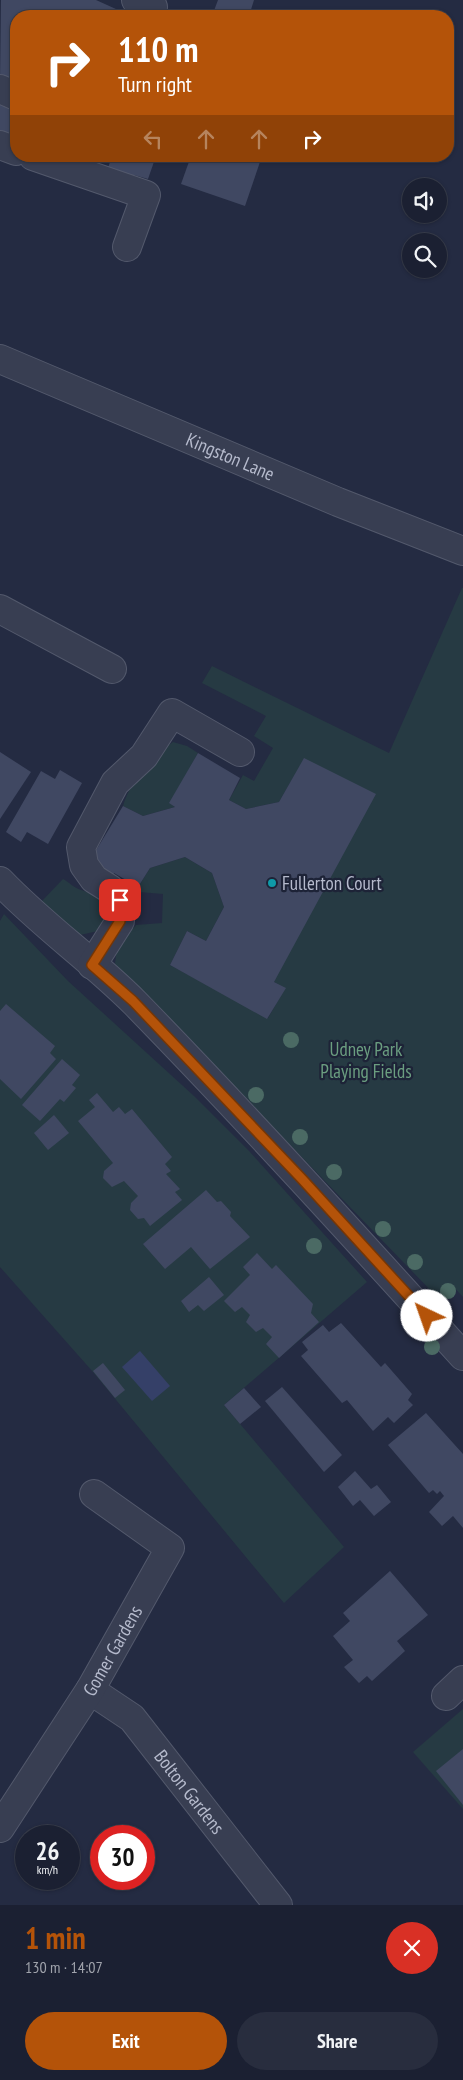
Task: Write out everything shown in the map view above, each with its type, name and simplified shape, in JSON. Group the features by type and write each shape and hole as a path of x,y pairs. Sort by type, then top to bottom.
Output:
{"street":[{"path":"136,0 153,7 152,10"},
{"path":"50,162 146,195 127,247"},
{"name":"Kingston Lane","path":"0,358 338,502 463,551"},
{"path":"0,609 112,669"},
{"path":"92,965 120,921 120,900 110,889 94,879 84,865 80,847 115,783 144,756 172,713 240,752"},
{"path":"0,881 30,912 133,1001 302,1179 463,1356"},
{"name":"Gomer Gardens","path":"3,1816 90,1690 170,1548 94,1494"},
{"name":"Bolton Gardens","path":"90,1690 132,1718 278,1905"}],"green space":[{"name":"Udney Park Playing Fields","path":"462,588 463,1297 450,1283 436,1296 115,964 117,946 136,925 162,923 163,894 139,892 138,887 150,868 185,857 212,873 224,907 206,941 187,931 170,965 268,1018 285,988 274,982 304,759 279,802 246,809 229,800 243,775 254,781 273,748 254,736 266,716 202,683 212,666 389,753"},
{"path":"173,742 187,746 198,753 170,803 175,807 143,816 123,806 131,787 143,770"},
{"path":"63,879 78,889 92,893 102,899 109,914 98,931 80,935 41,902"},
{"path":"4,914 68,981 194,1096 250,1152 367,1282 224,1405 344,1547 284,1603 93,1372 0,1267 0,921"},
{"path":"463,1709 463,1809 413,1752"}],"water":[{"path":"140,1351 170,1386 152,1401 122,1367"}],"building":[{"path":"1,0 96,0 118,10 10,10 10,86 0,82"},
{"path":"218,0 254,0 251,10 214,10"},
{"path":"0,100 10,104 10,136 0,131"},
{"path":"110,162 154,162 148,179 134,175 132,179 107,171"},
{"path":"189,162 260,162 245,206 181,184"},
{"path":"0,752 31,772 0,819"},
{"name":"Fullerton Court","path":"198,753 240,778 229,800 246,809 279,802 304,758 376,794 274,982 286,988 267,1019 170,965 187,931 206,941 224,907 212,873 185,857 150,868 138,887 114,873 111,879 100,870 95,852 123,806 143,816 175,807 169,803"},
{"path":"60,770 82,783 48,844 27,832 21,842 6,832 41,771 55,779"},
{"path":"6,1004 55,1046 50,1053 56,1059 21,1099 0,1079 0,1011"},
{"path":"62,1059 80,1075 72,1085 76,1088 64,1102 60,1099 40,1121 22,1105"},
{"path":"97,1093 113,1112 119,1107 125,1114 132,1109 172,1157 165,1164 171,1171 166,1174 180,1189 175,1192 182,1200 150,1226 144,1218 138,1219 130,1210 131,1203 138,1196 124,1181 112,1187 103,1178 104,1171 113,1163 78,1121 95,1107 89,1100"},
{"path":"54,1115 69,1133 48,1150 34,1133"},
{"path":"206,1190 217,1202 221,1201 231,1212 230,1216 250,1237 210,1269 191,1247 165,1269 143,1244"},
{"path":"257,1253 272,1269 276,1265 313,1304 311,1313 319,1322 279,1358 266,1344 272,1337 263,1328 256,1332 246,1322 250,1315 242,1307 235,1312 224,1301 250,1275 243,1267"},
{"path":"209,1277 224,1295 204,1311 198,1305 189,1312 181,1301"},
{"path":"341,1323 381,1367 385,1363 412,1394 408,1400 413,1405 394,1423 388,1417 373,1431 347,1400 342,1403 301,1356 308,1350 302,1342 323,1325 329,1332"},
{"path":"103,1363 125,1390 115,1398 93,1371"},
{"path":"282,1387 342,1455 324,1472 265,1401"},
{"path":"244,1388 261,1407 240,1424 224,1405"},
{"path":"426,1413 463,1454 463,1528 453,1516 442,1526 429,1512 444,1496 440,1491 437,1494 433,1490 429,1493 388,1445"},
{"path":"355,1471 371,1489 377,1485 391,1502 374,1516 360,1500 353,1506 338,1487"},
{"path":"390,1571 428,1615 397,1641 405,1651 372,1681 367,1676 359,1683 344,1667 353,1660 333,1636 350,1621 343,1613"},
{"path":"463,1749 463,1805 436,1771"}],"place":[{"name":"Fullerton Court","path":"272,883"}],"route":[{"path":"120,900 120,921 92,965 133,1001 302,1179 427,1316"}]}
